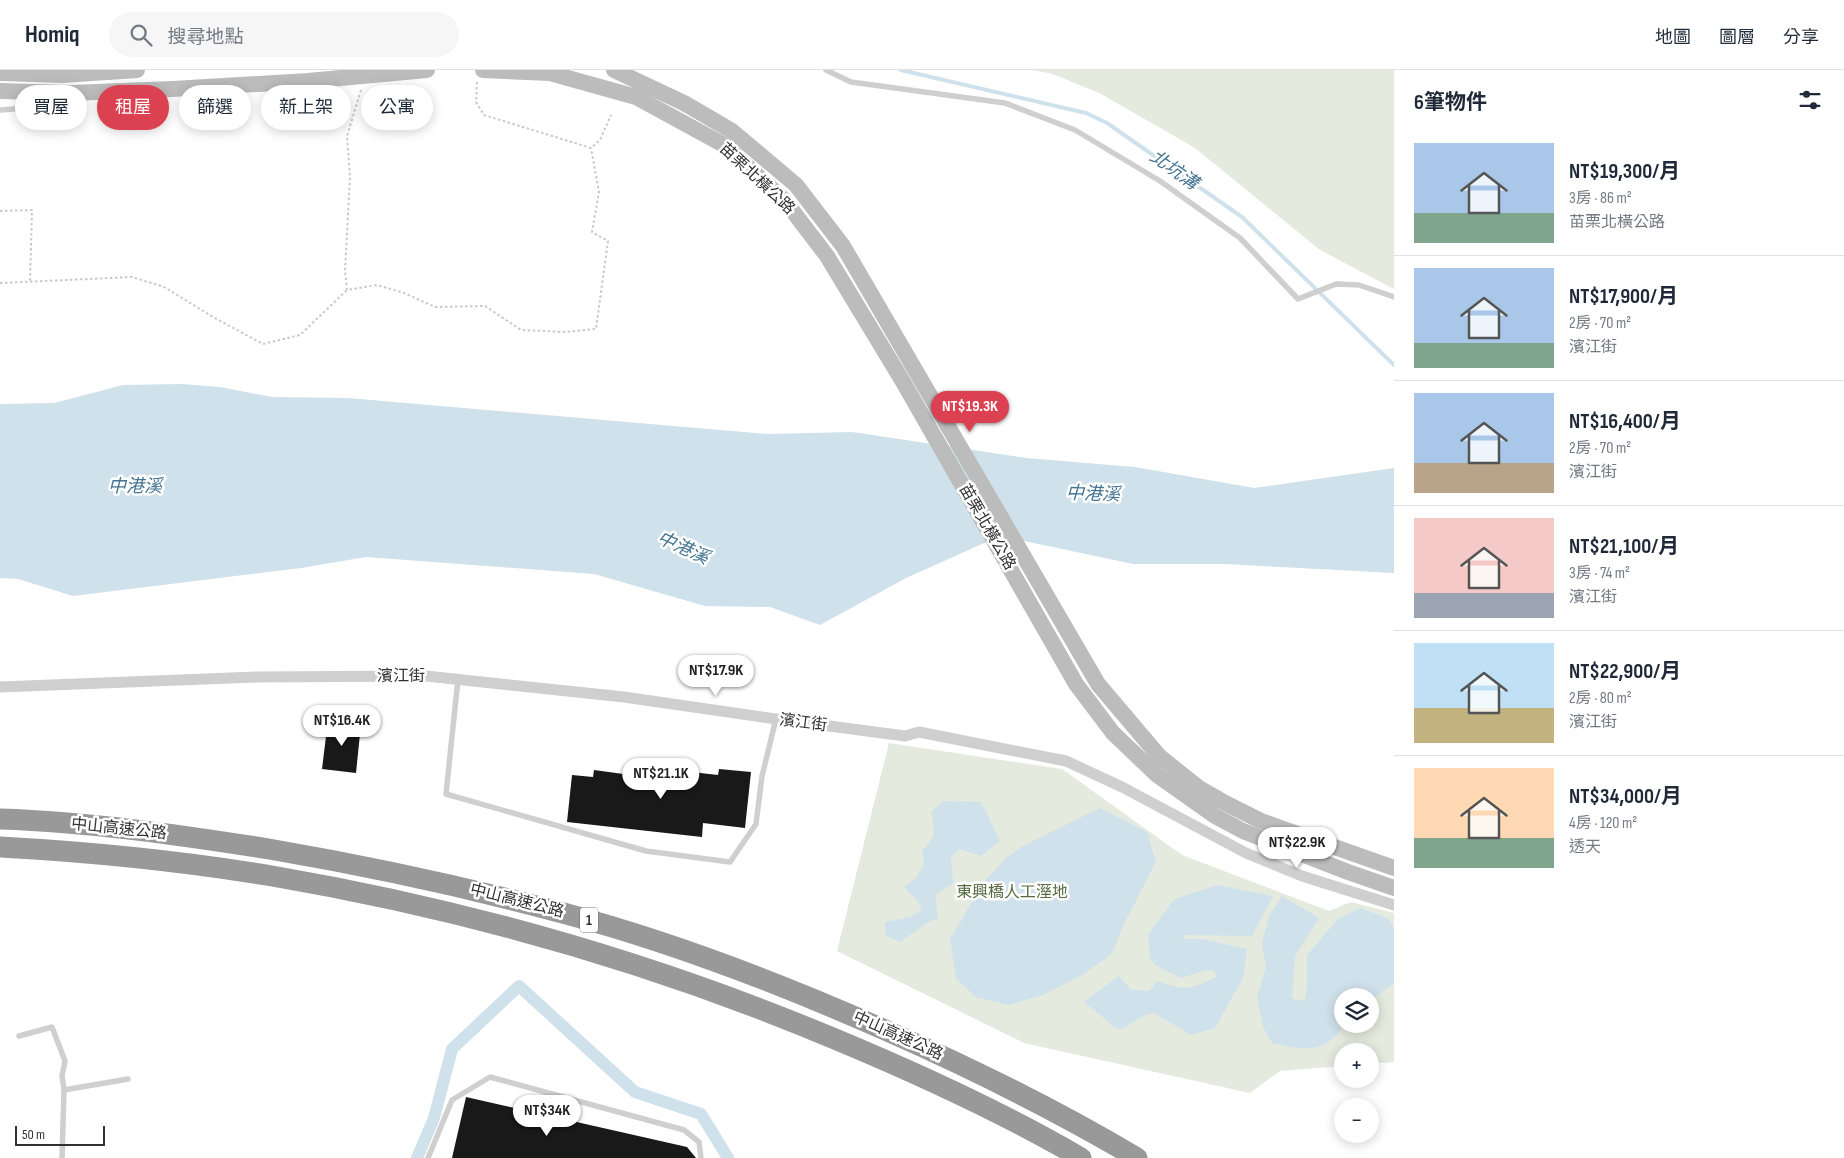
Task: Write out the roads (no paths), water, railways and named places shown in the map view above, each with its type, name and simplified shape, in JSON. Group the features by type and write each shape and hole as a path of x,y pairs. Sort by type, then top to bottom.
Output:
{"highway":[{"name":"中山高速公路","path":"0,819 112,827 197,838 321,858 450,884 574,916 724,965 820,1001 1000,1084 1088,1129 1137,1158"},
{"name":"中山高速公路","path":"0,847 143,858 271,876 432,908 618,958 786,1018 888,1061 975,1102 1081,1158"}],"main road":[{"path":"0,73 63,75 137,70"},
{"path":"87,92 192,88 367,73 427,70"},
{"name":"苗栗北橫公路","path":"614,70 684,104 732,131 796,185 843,246 1098,684 1158,756 1199,788 1243,832 1394,888"},
{"name":"苗栗北橫公路","path":"480,74 550,73 636,97 724,145 785,201 832,264 902,380 1076,684 1113,734 1157,775 1220,810 1261,821 1394,868"},
{"path":"0,90 15,91"}],"street":[{"name":"濱江街","path":"0,687 256,677 426,676 624,697 905,736 919,732 1066,761 1122,787 1246,853 1302,876 1394,905"}],"lane":[{"path":"826,70 851,82 1005,103 1075,130 1160,181 1240,238 1298,299 1336,284 1359,285 1394,297"},
{"path":"0,110 15,109"},
{"path":"458,679 446,794 646,851 730,862 756,824 762,776 776,719"},
{"path":"18,1036 52,1027 65,1062 62,1076 64,1090 62,1158"},
{"path":"428,1158 452,1100 490,1077 684,1130 699,1142 701,1158"},
{"path":"64,1090 128,1079"}],"water":[{"name":"中港溪","path":"181,384 220,387 272,397 348,398 768,434 852,432 1026,458 1135,467 1254,488 1394,468 1394,573 1225,564 1133,564 1000,536 906,578 820,625 770,607 705,606 594,574 366,557 301,568 73,596 18,579 0,578 0,404 54,403 123,385"},
{"path":"944,801 981,802 1000,841 981,856 959,849 951,857 953,883 935,895 938,918 927,923 900,942 886,936 885,922 910,917 922,910 917,900 904,887 916,878 924,864 922,851 930,842 934,833 931,812"},
{"path":"1100,808 1147,832 1156,862 1126,920 1111,955 1082,975 1043,995 1008,1005 976,997 956,979 950,939 983,883 1006,858 1023,846"},
{"path":"1218,885 1273,896 1252,936 1185,935 1182,939 1202,939 1247,949 1243,978 1215,1028 1191,1035 1154,1013 1145,1015 1122,1029 1116,1028 1084,1002 1119,976 1131,990 1149,991 1157,981 1187,988 1200,985 1216,977 1214,970 1203,971 1181,978 1155,965 1150,958 1148,935 1174,899"},
{"path":"1282,896 1319,918 1295,956 1292,997 1297,1001 1305,999 1307,955 1338,919 1360,908 1387,918 1394,928 1394,983 1379,994 1379,988 1334,988 1334,1033 1338,1033 1322,1046 1305,1048 1273,1044 1263,1027 1257,997 1266,967 1262,943 1269,916"}],"waterway":[{"name":"北坑溝","path":"901,70 1086,113 1107,123 1242,217 1394,365"},
{"path":"417,1158 434,1118 452,1049 519,986 635,1092 701,1114 728,1158"}],"park label":[{"name":"東興橋人工溼地","path":"1012,892"}]}
